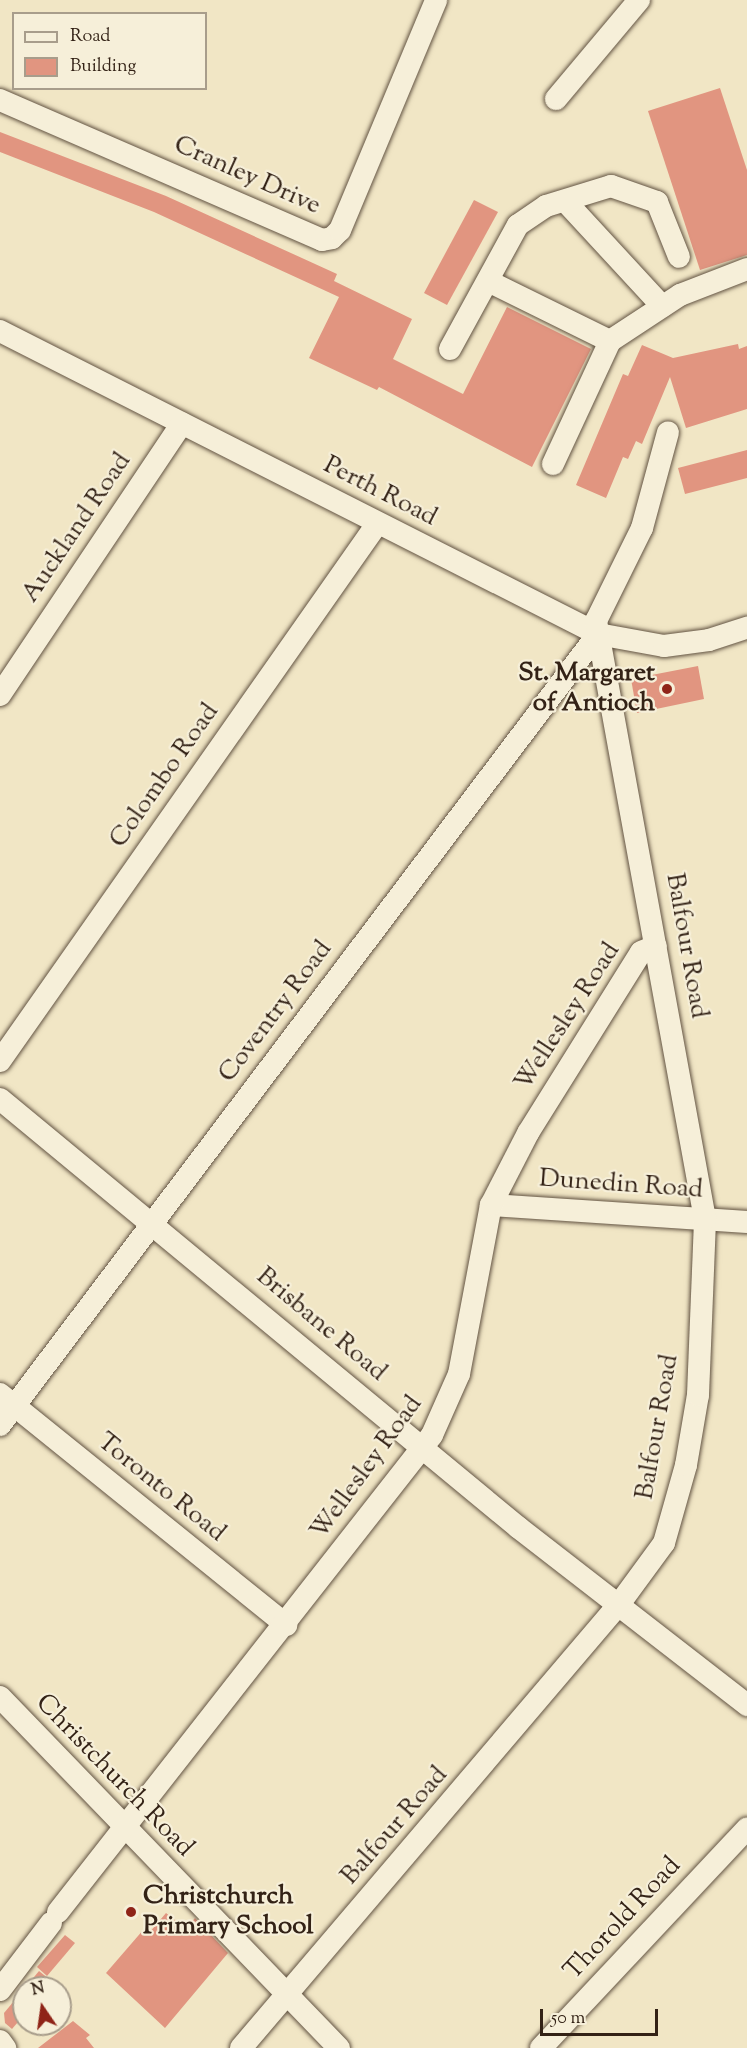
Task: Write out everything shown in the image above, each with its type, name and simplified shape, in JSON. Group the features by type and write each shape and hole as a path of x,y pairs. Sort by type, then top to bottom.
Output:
{"street":[{"name":"Cranley Drive","path":"0,100 322,240 332,238 340,230 436,0"},
{"path":"556,99 639,0"},
{"path":"450,350 518,225 546,206 566,202 611,186 657,202 679,258"},
{"path":"566,202 662,306"},
{"path":"553,464 610,341 662,306 747,269"},
{"path":"488,281 610,341"},
{"name":"Perth Road","path":"1,334 598,634 664,646 709,640 747,628"},
{"name":"Auckland Road","path":"0,695 182,423"},
{"path":"598,634 600,612 642,528 668,432"},
{"name":"Colombo Road","path":"0,1061 377,524"},
{"name":"Balfour Road","path":"241,2048 620,1603 664,1543 686,1465 698,1395 705,1219 598,634"},
{"name":"Coventry Road","path":"0,1425 7,1401 154,1222 598,634"},
{"name":"Wellesley Road","path":"0,1990 123,1827 286,1625 423,1446 449,1404 459,1374 491,1205 528,1133 641,952 656,946"},
{"name":"Brisbane Road","path":"0,1099 154,1222 519,1528 620,1603 747,1705"},
{"name":"Dunedin Road","path":"491,1205 747,1222"},
{"name":"Toronto Road","path":"7,1401 286,1625"},
{"name":"Christchurch Road","path":"0,1697 123,1827 339,2048"},
{"name":"Thorold Road","path":"541,2048 747,1829"},
{"path":"0,2041 5,2048"}],"building":[{"path":"720,88 747,170 747,255 700,270 648,111"},
{"path":"0,132 166,196 337,274 334,281 412,319 393,359 463,394 507,307 591,349 532,467 379,387 377,390 309,358 339,297 154,212 0,152"},
{"path":"474,200 498,212 447,305 424,293"},
{"path":"738,344 739,349 747,346 747,409 686,428 670,377 642,444 636,441 628,459 623,457 606,498 576,485 623,374 628,376 642,345 673,358"},
{"path":"747,450 747,478 685,494 678,468"},
{"name":"St. Margaret of Antioch","path":"698,666 704,699 637,713 631,679"},
{"path":"166,1913 186,1929 195,1918 228,1953 165,2028 106,1973 144,1929 149,1933"},
{"path":"65,1935 75,1943 47,1976 37,1967"},
{"path":"39,1971 45,1976 35,1976"},
{"path":"12,2003 12,2029 5,2023 4,2013"},
{"path":"72,2022 90,2035 86,2038 94,2048 38,2048 54,2036 72,2036"}],"place":[{"name":"St. Margaret of Antioch","path":"667,689"},
{"name":"Christchurch Primary School","path":"131,1912"}]}
